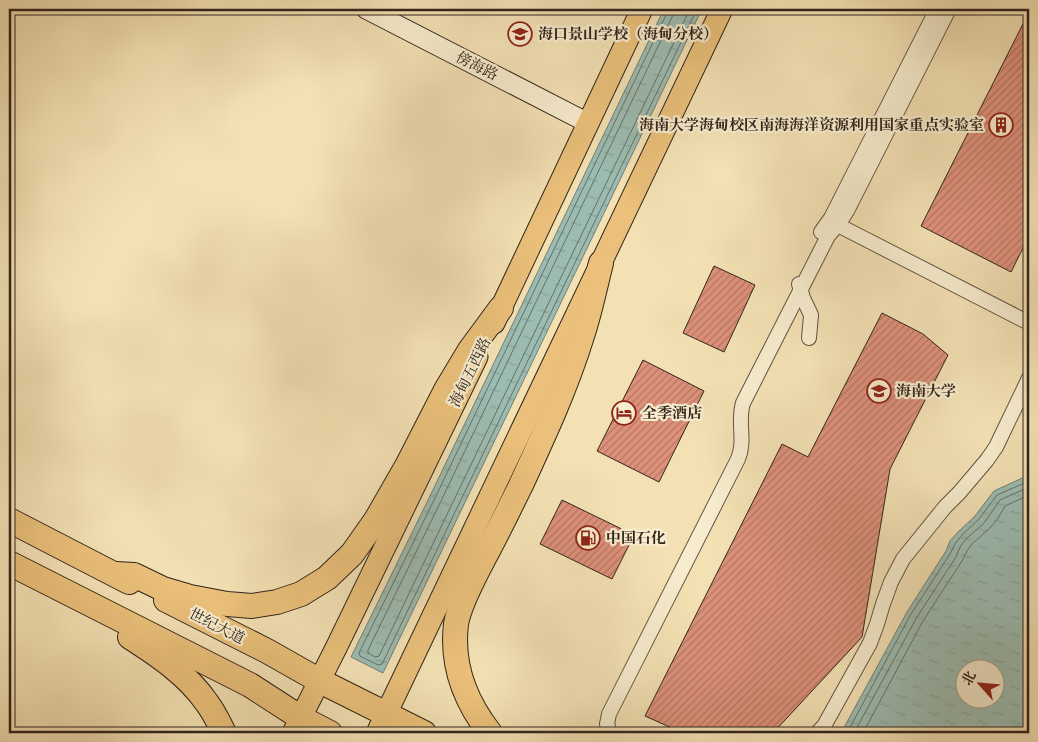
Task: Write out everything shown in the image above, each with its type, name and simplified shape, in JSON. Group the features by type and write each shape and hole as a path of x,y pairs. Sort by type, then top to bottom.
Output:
{"highway":[{"path":"490,733 470,704 459,675 455,640 456,622 474,577 554,413 583,335 601,263"},
{"path":"115,574 134,575 163,589 190,597 227,604 252,606 277,602 301,594 327,578 352,554 376,520 407,466 446,390 470,350 501,308"},
{"name":"世纪大道","path":"9,520 267,651 320,681 382,724 424,733"},
{"path":"9,563 250,685 297,726 330,733"},
{"path":"89,603 110,625 159,657 189,682 208,703 224,733"}],"main road":[{"name":"海甸五西路","path":"297,726 501,308 642,9"},
{"path":"382,724 722,9"}],"street":[{"name":"傍海路","path":"366,9 590,119"},
{"name":"傍海路","path":"384,9 546,92 590,119"},
{"path":"600,733 599,724 602,710 733,456 733,409 736,400 799,284 828,236 937,9"},
{"path":"835,221 949,9"},
{"path":"835,221 1029,317"},
{"path":"835,221 1029,323"},
{"path":"799,284 811,315 809,338"},
{"path":"610,733 608,724 609,714 738,459 742,444 740,411 799,284"},
{"path":"817,733 824,726 870,643 891,582 903,558 987,460 996,447 1029,378"},
{"path":"827,733 841,712 875,647 898,583 908,565 940,524 993,464 1014,427 1029,392"}],"water":[{"path":"664,9 702,9 383,673 351,657"},
{"path":"1029,475 1029,733 841,733 907,612 946,551 950,541 975,516 994,491"}],"building":[{"name":"海南大学海甸校区南海海洋资源利用国家重点实验室","path":"1029,12 1029,236 1011,272 921,226"},
{"path":"714,266 755,285 724,352 683,333"},
{"path":"882,313 923,334 948,355 890,469 862,637 773,733 683,733 645,716 782,444 808,457"},
{"path":"643,360 704,391 659,482 597,451"},
{"path":"562,500 634,535 612,579 540,544"}],"place":[{"name":"海口景山学校（海甸分校）","path":"520,34"},
{"name":"海南大学海甸校区南海海洋资源利用国家重点实验室","path":"1001,125"},
{"name":"海南大学","path":"879,391"},
{"name":"全季酒店","path":"624,413"},
{"name":"中国石化","path":"588,538"}]}
